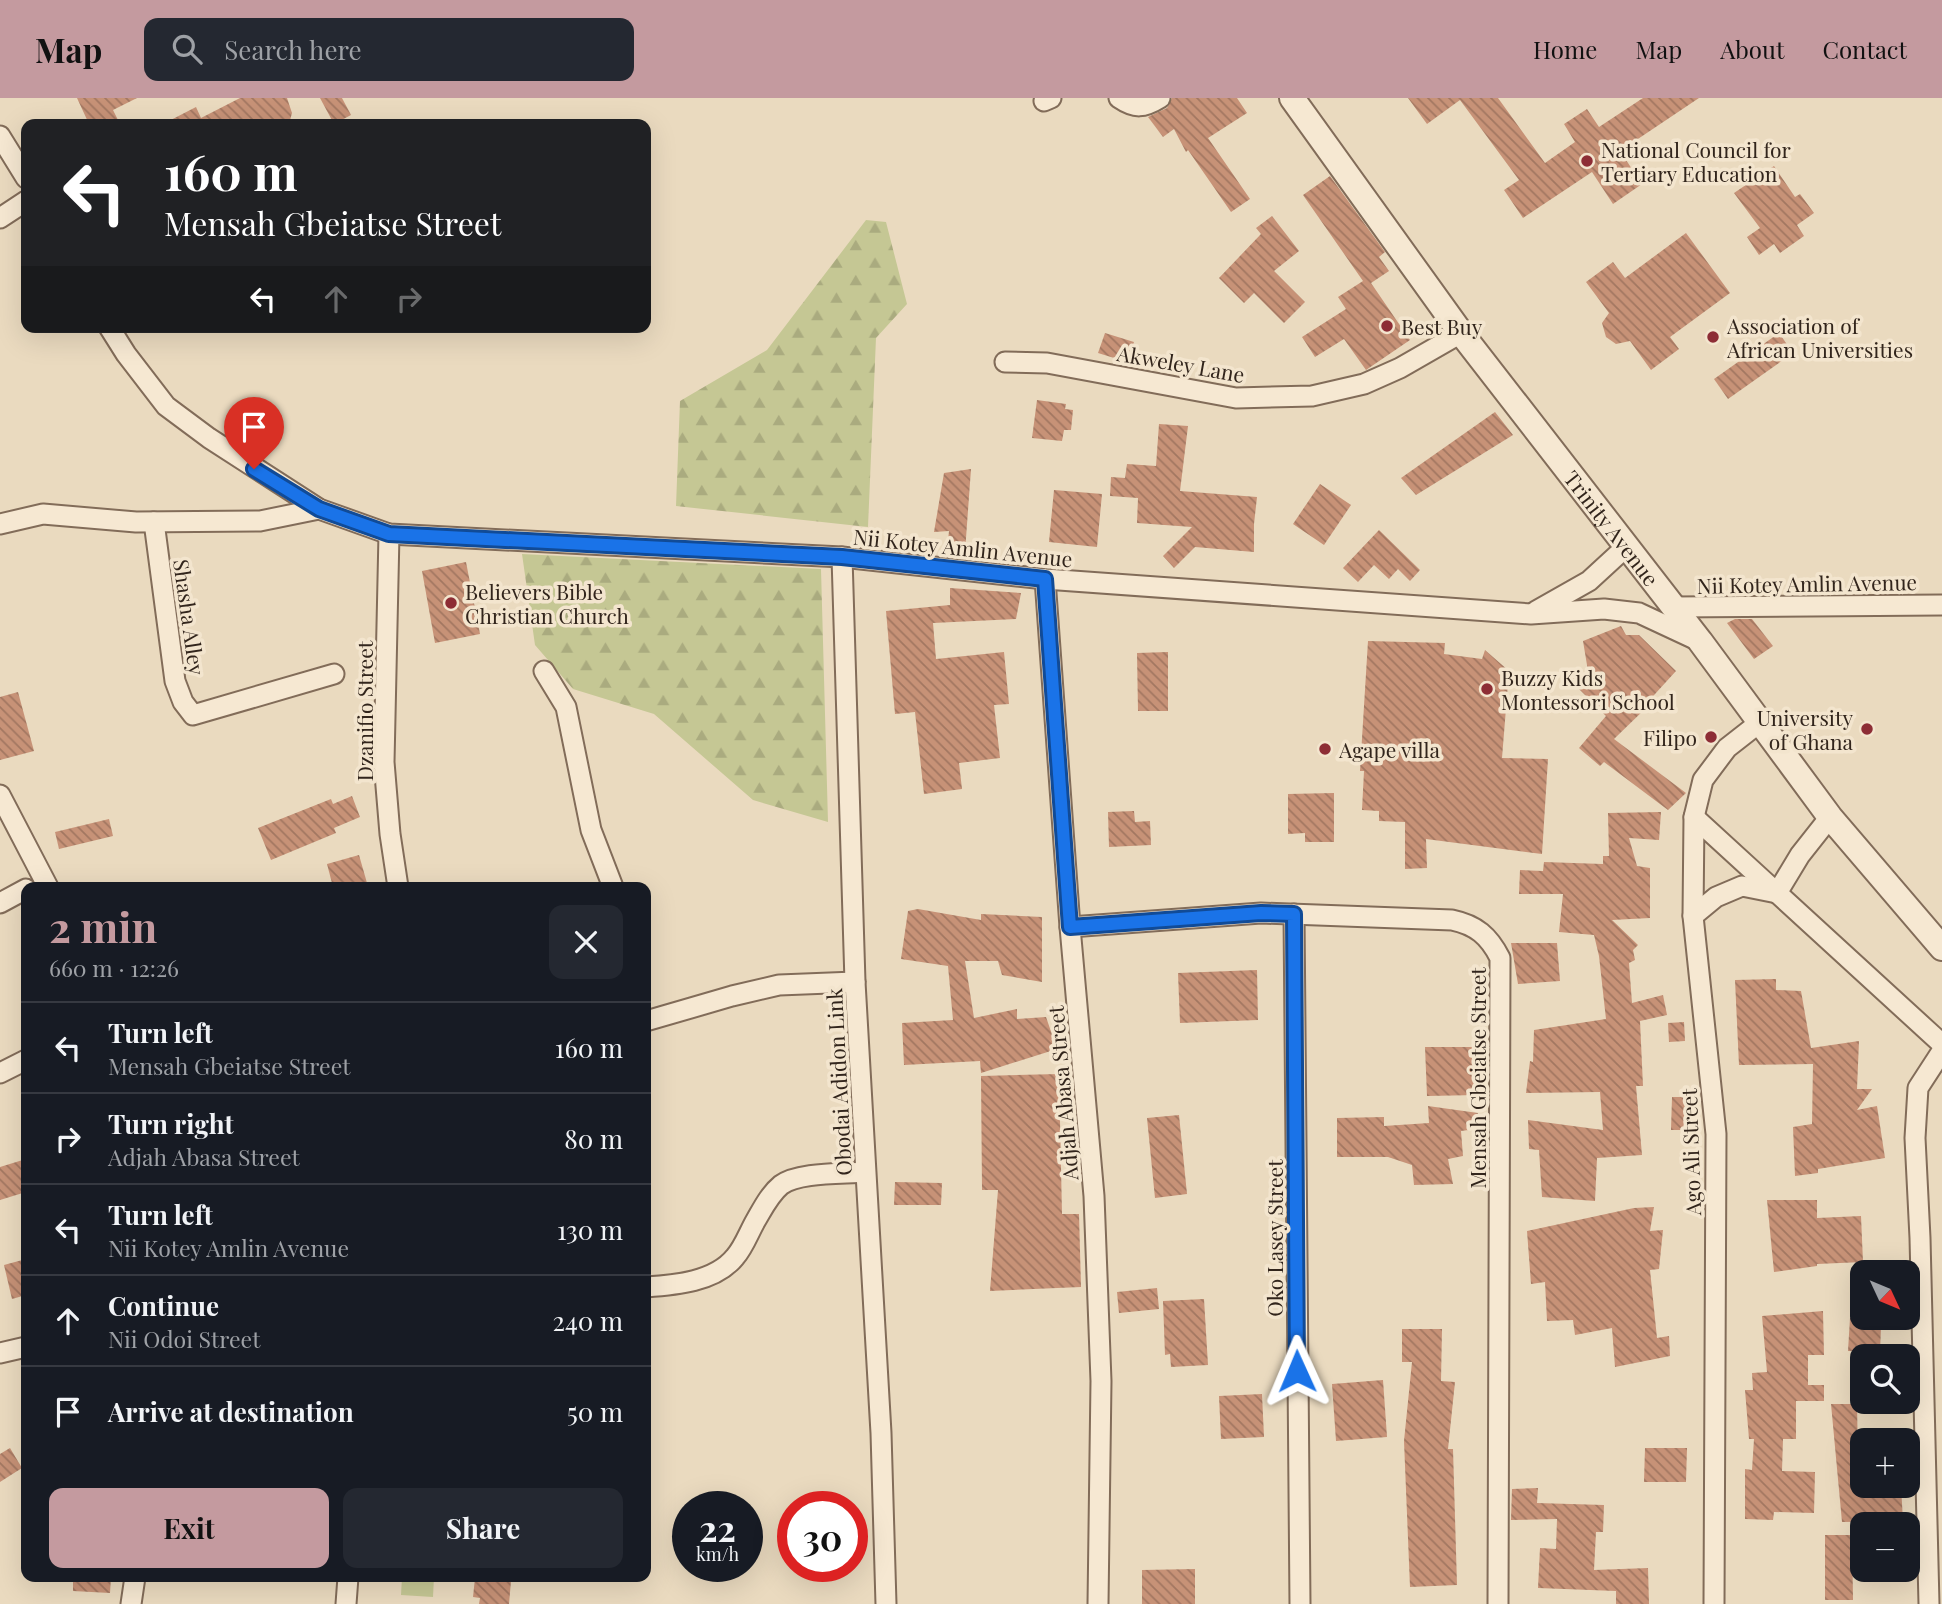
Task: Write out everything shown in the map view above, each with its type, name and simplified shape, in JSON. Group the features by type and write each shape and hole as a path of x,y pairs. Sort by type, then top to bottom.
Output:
{"street":[{"path":"1119,98 1135,107 1145,107 1160,98"},
{"name":"Trinity Avenue","path":"1292,98 1461,332 1700,641 1830,817 1942,948"},
{"path":"0,136 21,170"},
{"path":"0,218 21,204"},
{"name":"Akweley Lane","path":"1005,362 1047,363 1236,398 1312,396 1364,384 1400,368 1461,332"},
{"name":"Nii Kotey Amlin Avenue","path":"113,333 166,406 254,469 319,509 389,534 842,557 1045,579 1531,614 1604,609 1639,613 1700,641"},
{"path":"0,524 43,514 154,522 260,521 319,509"},
{"name":"Shasha Alley","path":"154,522 175,681 183,702 193,715 334,674"},
{"name":"Dzanifio Street","path":"389,534 384,762 397,882"},
{"path":"1531,614 1589,581 1626,547"},
{"name":"Obodai Adidon Link","path":"842,557 855,982 881,1433 886,1604"},
{"name":"Adjah Abasa Street","path":"1045,579 1070,927 1094,1196 1101,1381 1098,1604"},
{"name":"Nii Kotey Amlin Avenue","path":"1673,607 1942,605"},
{"path":"544,671 566,707 592,830 611,882"},
{"name":"Ago Ali Street","path":"1714,1604 1716,1135 1693,916 1694,817 1703,780 1727,748 1759,723"},
{"path":"0,795 35,882"},
{"path":"1694,817 1942,1044"},
{"path":"1777,893 1800,855 1830,817"},
{"path":"1693,916 1716,897 1742,886 1777,893"},
{"path":"2,899 21,892"},
{"name":"Mensah Gbeiatse Street","path":"1070,927 1261,913 1294,914 1432,919 1469,924 1492,942 1500,958 1499,1604"},
{"name":"Oko Lasey Street","path":"1294,914 1300,1604"},
{"path":"651,1020 779,985 855,982"},
{"path":"1929,1604 1915,1138 1918,1088 1942,1051"},
{"path":"0,1073 21,1062"},
{"path":"651,1287 681,1285 713,1273 734,1259 768,1200 781,1185 815,1175 865,1172"},
{"path":"0,1353 21,1348"},
{"path":"131,1604 134,1582"},
{"path":"346,1604 348,1582"}],"green space":[{"path":"866,220 886,222 907,304 876,338 868,527 676,506 680,401 767,350"},
{"path":"522,554 821,569 828,822 753,800 654,714 573,689 535,645"},
{"path":"402,1582 434,1582 433,1597 401,1595"}],"building":[{"path":"77,98 137,98 113,110 118,119 87,119"},
{"path":"240,98 287,98 292,113 290,119 173,119 196,107 201,118"},
{"path":"320,98 342,98 351,115 343,119 331,119"},
{"path":"1172,98 1237,98 1247,113 1208,138 1250,199 1231,212 1188,150 1186,152 1174,129 1163,137 1148,117 1167,108"},
{"name":"National Council for Tertiary Education","path":"1408,98 1498,98 1545,163 1575,142 1564,124 1587,109 1599,127 1643,98 1699,98 1620,151 1642,184 1613,204 1592,172 1523,218 1504,190 1519,180 1460,100 1427,124"},
{"path":"1774,166 1795,197 1800,194 1814,213 1797,225 1804,236 1780,253 1774,244 1759,255 1747,237 1760,228 1734,193"},
{"path":"1330,176 1385,252 1379,257 1389,271 1371,283 1410,340 1366,370 1344,339 1315,357 1302,337 1346,309 1338,297 1363,281 1303,195"},
{"path":"1272,216 1299,251 1274,271 1305,302 1284,323 1254,293 1244,303 1219,278 1261,234 1256,228"},
{"path":"1686,233 1730,293 1670,337 1679,349 1651,370 1630,341 1616,344 1606,337 1602,323 1609,313 1586,282 1613,262 1625,278"},
{"path":"1105,333 1134,342 1127,362 1098,353"},
{"path":"1779,333 1793,353 1728,399 1714,379"},
{"path":"1037,400 1066,404 1065,409 1073,410 1071,430 1064,430 1062,441 1032,438"},
{"path":"1495,412 1513,435 1416,495 1401,478"},
{"path":"1159,424 1188,426 1180,491 1257,497 1254,552 1195,547 1174,568 1163,556 1192,527 1137,523 1138,498 1110,496 1111,477 1125,478 1127,464 1156,466"},
{"path":"971,469 965,552 947,549 949,531 934,532 944,473"},
{"path":"1320,484 1351,505 1324,545 1293,524"},
{"path":"1054,490 1102,494 1097,547 1049,542"},
{"path":"1379,530 1420,570 1410,581 1398,569 1389,579 1374,565 1358,582 1343,568"},
{"name":"Believers Bible Christian Church","path":"466,562 480,634 435,643 422,571"},
{"path":"950,588 1021,593 1016,619 933,623 936,659 1004,652 1009,704 994,705 1000,758 959,763 962,789 924,794 915,712 895,714 886,611 950,605"},
{"path":"1735,619 1752,619 1773,646 1754,659 1727,623"},
{"path":"1621,626 1626,635 1639,635 1676,671 1645,705 1647,707 1614,739 1686,793 1668,810 1604,762 1600,766 1579,748 1606,716 1570,680 1588,671 1583,641"},
{"path":"1368,641 1445,643 1444,654 1482,659 1485,650 1509,671 1502,758 1548,759 1542,854 1426,839 1427,868 1405,869 1405,822 1379,821 1379,811 1362,810 1364,771 1360,771"},
{"path":"1168,652 1168,711 1138,711 1137,653"},
{"path":"18,692 34,751 0,760 0,697"},
{"path":"1334,793 1334,842 1305,842 1305,833 1288,834 1288,794"},
{"path":"352,796 360,817 334,828 336,833 271,860 258,828 331,799 333,804"},
{"path":"1134,811 1135,822 1150,821 1151,845 1109,847 1108,812"},
{"path":"1661,812 1659,840 1629,838 1637,866 1650,868 1650,918 1612,920 1638,945 1633,950 1635,960 1629,963 1632,1003 1663,995 1667,1015 1640,1021 1643,1086 1636,1086 1642,1155 1597,1158 1595,1201 1542,1197 1539,1150 1529,1149 1528,1120 1603,1130 1600,1092 1526,1093 1530,1061 1533,1062 1534,1030 1606,1019 1594,935 1559,932 1563,894 1519,894 1520,870 1543,871 1544,862 1603,864 1603,856 1609,856 1608,813"},
{"path":"109,819 113,836 59,849 55,832"},
{"path":"359,855 367,882 332,882 327,864"},
{"path":"918,909 981,920 981,914 1042,917 1042,982 1002,975 998,961 965,961 974,1018 1017,1009 1017,1019 1046,1017 1057,1049 981,1073 980,1061 904,1065 902,1023 953,1020 948,966 901,959 908,911"},
{"path":"1511,943 1557,943 1560,981 1518,984"},
{"path":"1257,970 1258,1020 1180,1023 1178,973"},
{"path":"1776,979 1776,990 1801,991 1811,1048 1859,1041 1857,1089 1872,1089 1857,1110 1877,1106 1885,1158 1818,1169 1818,1173 1795,1176 1793,1127 1812,1124 1813,1064 1739,1065 1735,980"},
{"path":"1684,1022 1685,1041 1669,1042 1668,1023"},
{"path":"1425,1047 1477,1047 1478,1095 1427,1096"},
{"path":"1059,1074 1062,1214 1079,1214 1081,1287 990,1291 998,1190 982,1190 981,1076"},
{"path":"1672,1097 1695,1097 1694,1130 1671,1130"},
{"path":"1428,1106 1478,1113 1476,1129 1461,1131 1463,1156 1448,1159 1453,1184 1414,1185 1412,1165 1388,1157 1337,1157 1337,1118 1384,1117 1384,1126 1429,1123"},
{"path":"1179,1115 1187,1194 1155,1198 1147,1118"},
{"path":"21,1161 21,1194 0,1200 0,1167"},
{"path":"895,1182 942,1183 941,1205 894,1205"},
{"path":"1767,1200 1817,1200 1817,1218 1861,1216 1863,1260 1817,1264 1774,1272"},
{"path":"1654,1207 1650,1231 1663,1230 1659,1269 1650,1270 1657,1338 1669,1336 1670,1356 1615,1367 1612,1328 1575,1335 1573,1320 1547,1321 1545,1282 1531,1284 1527,1231 1634,1208"},
{"path":"21,1260 21,1296 12,1299 4,1265"},
{"path":"1157,1288 1159,1309 1119,1313 1117,1292"},
{"path":"1204,1299 1208,1365 1171,1367 1170,1354 1165,1355 1163,1301"},
{"path":"1823,1311 1824,1355 1808,1355 1808,1385 1824,1385 1824,1401 1796,1401 1796,1439 1783,1439 1782,1471 1815,1472 1814,1513 1774,1512 1773,1520 1745,1519 1745,1469 1752,1470 1754,1439 1749,1439 1745,1390 1753,1390 1752,1373 1767,1372 1762,1316"},
{"path":"1850,1318 1850,1330 1881,1330 1880,1344 1850,1344 1848,1351"},
{"path":"1402,1329 1442,1329 1441,1381 1455,1382 1448,1449 1453,1449 1457,1585 1410,1587 1404,1441 1412,1362 1402,1362"},
{"path":"1383,1380 1387,1437 1336,1441 1332,1384"},
{"path":"1262,1394 1264,1437 1221,1439 1219,1396"},
{"path":"1831,1404 1850,1404 1850,1414 1857,1414 1857,1428 1850,1428 1850,1498 1902,1498 1902,1512 1850,1512 1850,1522 1842,1522"},
{"path":"10,1448 21,1469 0,1482 0,1454"},
{"path":"1645,1448 1687,1448 1686,1482 1644,1482"},
{"path":"1538,1488 1537,1503 1604,1505 1603,1532 1596,1532 1594,1570 1648,1568 1649,1604 1616,1604 1616,1591 1538,1588 1540,1548 1556,1549 1557,1519 1511,1520 1512,1489"},
{"path":"1825,1535 1850,1535 1850,1582 1853,1582 1853,1600 1825,1600"},
{"path":"1195,1569 1195,1604 1142,1604 1142,1570"},
{"path":"73,1582 111,1582 110,1593 73,1591"},
{"path":"475,1582 511,1582 509,1604 479,1604 480,1598 473,1597"}],"place":[{"name":"National Council for Tertiary Education","path":"1587,161"},
{"name":"Best Buy","path":"1387,326"},
{"name":"Association of African Universities","path":"1713,337"},
{"name":"Believers Bible Christian Church","path":"451,603"},
{"name":"Buzzy Kids Montessori School","path":"1487,689"},
{"name":"University of Ghana","path":"1867,729"},
{"name":"Filipo","path":"1711,737"},
{"name":"Agape villa","path":"1325,749"}],"route":[{"path":"254,469 319,509 389,534 842,557 1045,579 1070,927 1261,913 1294,914 1297,1371"}]}
